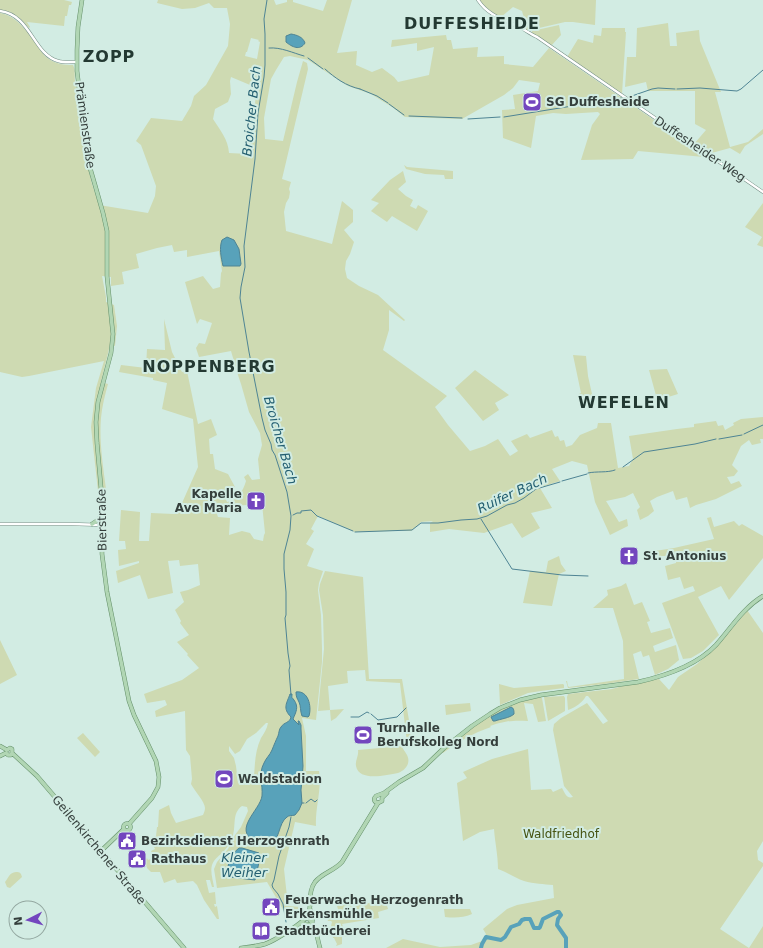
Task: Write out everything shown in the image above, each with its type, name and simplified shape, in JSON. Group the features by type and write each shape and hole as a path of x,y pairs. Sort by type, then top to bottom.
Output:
{"main road":[{"name":"Prämienstraße","path":"82,0 78,27 77,62 88,161 100,201"},
{"name":"Bierstraße","path":"100,201 107,232 107,276 113,334 98,402 96,422 103,512 102,548 106,589 128,695 134,715 156,761 159,773 158,787 152,798 129,824 125,824 124,829 101,851"},
{"path":"92,524 98,520 103,512"},
{"path":"241,948 258,946 270,942 304,920 307,917 310,908 311,892 315,882 321,876 334,869 342,862 374,811 377,803 374,799 376,795 381,796 423,768 472,726 490,714 510,704 527,698 638,682 653,679 684,667 701,657 714,646 746,609 763,596"},
{"path":"0,746 6,751 0,756"},
{"name":"Geilenkirchener Straße","path":"6,751 8,748 11,749 12,754 37,776 184,948"},
{"path":"377,803 382,802 381,796"},
{"path":"310,908 320,948"},
{"path":"307,917 313,924"},
{"path":"298,924 313,924"}],"street":[{"name":"Duffesheider Weg","path":"478,0 490,13 518,26 537,38 763,192"},
{"path":"0,11 10,13 19,19 48,56 58,62 77,62"},
{"path":"0,524 103,525"}],"green space":[{"path":"0,0 64,0 72,2 71,5 69,5 67,16 65,16 64,26 27,22 30,27 29,28 16,16 0,10"},
{"path":"158,0 274,0 276,5 287,2 287,0 293,0 293,2 323,11 327,0 352,0 337,53 357,51 356,65 372,72 382,68 398,82 429,75 434,47 417,51 417,43 391,47 392,40 446,35 447,40 451,40 453,49 478,47 477,57 504,56 504,64 533,67 549,48 705,155 704,157 638,151 633,159 581,160 592,125 600,114 598,112 566,114 553,113 536,116 531,148 503,138 502,110 515,109 513,95 538,91 540,83 519,80 513,88 504,95 462,119 405,117 371,94 348,86 308,60 290,56 284,57 271,79 264,118 265,139 283,141 303,61 307,63 308,69 282,179 291,182 289,198 284,212 286,231 332,244 342,201 353,210 353,222 344,230 354,242 346,261 345,269 347,278 359,286 378,295 405,320 404,321 389,310 389,330 383,350 447,396 435,407 470,451 485,446 498,439 510,456 518,451 511,441 527,434 530,438 552,430 555,437 558,436 560,441 564,440 566,447 572,445 580,435 597,428 598,423 611,423 618,468 629,466 633,459 629,436 694,427 694,424 716,421 718,426 723,425 725,430 734,425 733,423 741,419 763,417 763,439 760,439 761,443 752,445 749,440 741,446 732,465 738,471 734,476 727,477 731,484 739,481 742,486 716,499 690,508 687,497 676,500 673,491 650,501 654,511 640,520 637,510 640,507 633,493 625,497 606,501 619,522 627,519 628,526 610,535 595,502 587,465 572,461 552,469 560,481 538,488 540,488 552,508 531,513 540,528 522,538 512,523 484,533 449,529 430,532 430,523 433,521 420,522 421,523 411,531 355,532 318,516 311,529 314,531 306,544 314,549 307,566 323,571 318,590 321,615 322,662 316,720 302,718 306,736 306,771 319,771 320,785 316,812 316,826 295,822 284,869 288,906 300,907 288,918 267,882 217,888 214,869 217,862 228,849 241,827 248,811 247,807 242,806 237,812 233,835 225,849 215,859 212,865 211,873 214,887 212,887 210,880 206,880 209,893 215,892 216,904 214,904 215,907 217,906 219,919 217,919 204,900 197,885 193,881 177,883 175,879 164,883 160,872 151,872 147,868 145,860 147,858 148,860 151,859 153,855 151,851 155,849 154,847 156,845 154,841 152,840 147,844 146,840 156,836 159,810 169,805 176,823 203,815 205,810 205,805 191,784 190,756 186,750 185,711 156,717 155,711 167,705 165,700 147,703 144,694 182,680 199,668 177,642 189,635 180,623 181,621 175,610 184,602 180,592 200,585 198,564 180,566 179,560 168,561 173,593 148,599 140,575 118,583 116,571 139,563 139,561 119,566 118,550 126,549 125,541 119,541 121,510 140,512 139,541 149,541 151,513 174,514 178,512 198,467 193,419 162,409 167,383 153,380 153,378 119,372 121,365 146,368 147,349 165,350 164,319 172,352 182,372 187,371 198,424 211,419 217,435 209,439 210,454 213,454 215,469 228,474 235,487 223,492 227,502 231,501 240,494 246,481 244,477 248,474 252,480 260,479 258,459 262,445 260,433 249,412 231,351 199,357 196,348 199,343 205,344 212,323 200,319 197,324 185,282 203,276 213,289 220,287 222,271 219,251 187,257 187,250 174,252 172,245 157,248 136,254 139,268 122,272 124,284 111,286 111,277 102,276 106,302 114,305 117,326 115,346 110,345 101,382 108,384 102,409 101,427 106,489 98,491 91,427 96,388 104,361 22,377 0,372 0,13 18,22 42,53 52,61 73,65 86,163 99,205 148,213 155,196 156,186 141,145 136,141 151,118 182,121 191,106 194,96 206,85 228,46 230,24 227,8 214,8 209,3 195,8 182,9 157,3","holes":["251,38 259,40 258,41 260,42 257,59 245,56","231,77 257,88 248,154 229,153 225,139 213,119 215,109 228,102 231,94","261,494 265,533 263,541 254,539 250,533 242,531 229,535 230,518 218,517 216,511 234,506 252,505","266,723 268,723 258,748 254,777 244,778 245,783 238,783 236,766 234,758 229,751 229,746 235,754 240,751 247,739 256,733"]},
{"path":"479,0 596,0 595,25 565,22 539,28 539,18 531,18 530,30 527,30 523,28 525,22 522,11 513,7 501,17 488,10"},
{"path":"668,23 670,46 677,46 676,33 699,30 700,41 721,92 715,92 730,147 748,142 763,129 763,134 745,146 740,154 730,148 708,154 694,144 706,130 695,124 695,91 648,91 646,82 625,87 627,57 636,57 637,28"},
{"path":"559,25 561,35 551,46 532,33 532,31"},
{"path":"602,28 625,28 622,94 567,57 578,39 593,43 594,35 601,36"},
{"path":"404,165 407,167 453,171 453,179 445,179 444,175 425,174 406,169"},
{"path":"403,171 406,182 398,189 413,200 410,206 416,209 418,205 428,211 417,231 392,216 387,222 371,211 379,203 371,200 390,180"},
{"path":"763,203 763,247 757,245 762,237 745,227"},
{"path":"573,355 586,356 588,376 594,403 583,408 579,394 581,393"},
{"path":"667,369 678,394 665,398 664,396 657,399 649,370"},
{"path":"475,370 509,395 495,403 499,410 483,421 455,388"},
{"path":"711,517 714,527 734,521 739,526 742,524 763,536 763,558 729,600 721,586 698,597 719,635 703,651 691,658 683,659 662,603 695,591 693,586 684,589 680,577 668,580 665,566 676,563 676,556 657,556 655,551 714,539 707,518"},
{"path":"559,556 561,564 566,571 559,574 552,606 523,603 530,571 546,572 548,561"},
{"path":"325,571 363,577 369,679 402,679 413,744 407,743 400,683 366,681 365,670 347,671 348,683 328,686 330,710 318,711 324,649 323,615 319,590"},
{"path":"626,583 634,605 642,602 650,621 647,622 651,633 670,628 673,638 653,646 655,652 676,645 679,660 668,669 655,675 649,655 643,657 641,651 633,654 639,679 568,688 566,681 569,687 624,679 623,641 613,608 593,608 608,595 607,590"},
{"name":"Waldfriedhof","path":"747,610 763,633 763,841 757,851 758,860 763,863 763,866 720,929 749,948 386,948 403,939 440,947 471,945 482,941 486,934 483,929 507,909 517,905 554,898 553,885 524,881 498,869 494,829 480,832 463,841 457,783 467,778 463,772 492,759 528,749 531,790 551,789 553,792 562,788 567,796 573,797 564,786 553,730 554,724 561,718 587,703 603,724 608,721 588,696 586,696 576,706 568,710 568,694 612,689 633,683 659,679 669,690 678,677 697,664 715,647"},
{"path":"0,640 17,675 0,684"},
{"path":"499,684 514,688 563,684 564,688 528,693 500,705"},
{"path":"564,696 565,711 548,721 544,697"},
{"path":"541,697 546,721 538,722 533,704 524,703 528,721 509,721 490,726 491,727 472,735 443,753 442,752 487,717 512,705"},
{"path":"470,703 471,711 446,715 445,705"},
{"path":"344,709 331,721 330,710"},
{"path":"83,733 100,752 95,757 77,738"},
{"path":"402,746 407,755 408,763 401,772 387,775 367,776 358,771 356,764 358,750"},
{"path":"16,872 20,873 22,877 10,888 7,887 5,882 10,874"},
{"path":"385,899 388,909 378,912 379,918 342,924 347,936 342,937 342,944 336,946 337,944 333,938 331,926 332,922 328,921 326,915 339,912 337,906 359,901 364,901 365,904"},
{"path":"444,909 470,909 472,914 452,918 445,917"},
{"path":"763,926 763,948 749,948"}],"water":[{"path":"291,34 300,37 305,43 298,48 286,42 286,36"},
{"path":"227,237 234,240 239,249 240,266 223,266 221,246 222,240"},
{"path":"296,692 304,694 308,700 310,712 308,717 302,716"},
{"path":"290,694 292,694 297,707 293,719 299,725 299,721 301,725 303,766 301,790 302,803 295,815 289,816 284,820 273,843 266,845 254,841 248,836 246,831 249,819 262,796 262,767 272,750 280,728 291,717 286,708"},
{"path":"511,707 514,714 493,721 491,717"},
{"name":"Kleiner Weiher","path":"239,848 259,853 260,858 255,880 229,877 227,875 230,860"}],"waterway":[{"name":"Broicher Bach","path":"267,0 264,19 264,77 258,113 255,159 244,246 245,267 240,298 262,418 287,492 291,516 290,530 284,554 286,592 285,618 290,666 291,695"},
{"path":"269,48 282,49 304,56"},
{"path":"308,58 323,69"},
{"path":"325,69 341,81 360,89"},
{"path":"677,89 700,88 737,91 763,70"},
{"path":"360,89 377,96 388,103"},
{"path":"629,97 652,89 675,89"},
{"path":"504,117 622,98"},
{"path":"389,104 404,115"},
{"path":"409,116 462,118"},
{"path":"468,119 500,117"},
{"name":"Ruifer Bach","path":"744,434 763,425"},
{"name":"Ruifer Bach","path":"719,439 742,435"},
{"name":"Ruifer Bach","path":"623,467 644,452 716,439"},
{"name":"Ruifer Bach","path":"588,473 615,470"},
{"name":"Ruifer Bach","path":"562,481 587,474"},
{"name":"Ruifer Bach","path":"355,532 412,530 421,523 438,523 477,519 487,516 507,505 515,503 536,489 560,482"},
{"name":"Ruifer Bach","path":"293,515 301,513 301,511 311,510 317,516 353,531"},
{"path":"481,519 512,569 562,575 588,576"},
{"path":"371,714 378,720 397,717 406,708"},
{"path":"351,717 359,717 367,712 369,713"},
{"path":"306,803 311,799 315,802 317,800"},
{"name":"Broicher Bach","path":"286,922 283,904 272,885 291,817"},
{"path":"481,948 486,937 501,940 505,937 511,927 519,924 525,919 530,919 534,928 539,928 543,919 557,912 561,915 558,919 557,925 566,938 566,948"}],"place":[{"name":"SG Duffesheide","path":"532,102"},
{"name":"Kapelle Ave Maria","path":"256,501"},
{"name":"St. Antonius","path":"629,556"},
{"name":"Turnhalle Berufskolleg Nord","path":"363,735"},
{"name":"Waldstadion","path":"224,779"},
{"name":"Bezirksdienst Herzogenrath","path":"127,841"},
{"name":"Rathaus","path":"137,859"},
{"name":"Feuerwache Herzogenrath Erkensmühle","path":"271,907"},
{"name":"Stadtbücherei","path":"261,931"}],"district":[{"name":"DUFFESHEIDE","path":"472,23"},
{"name":"ZOPP","path":"109,56"},
{"name":"NOPPENBERG","path":"209,366"},
{"name":"WEFELEN","path":"624,402"}]}
